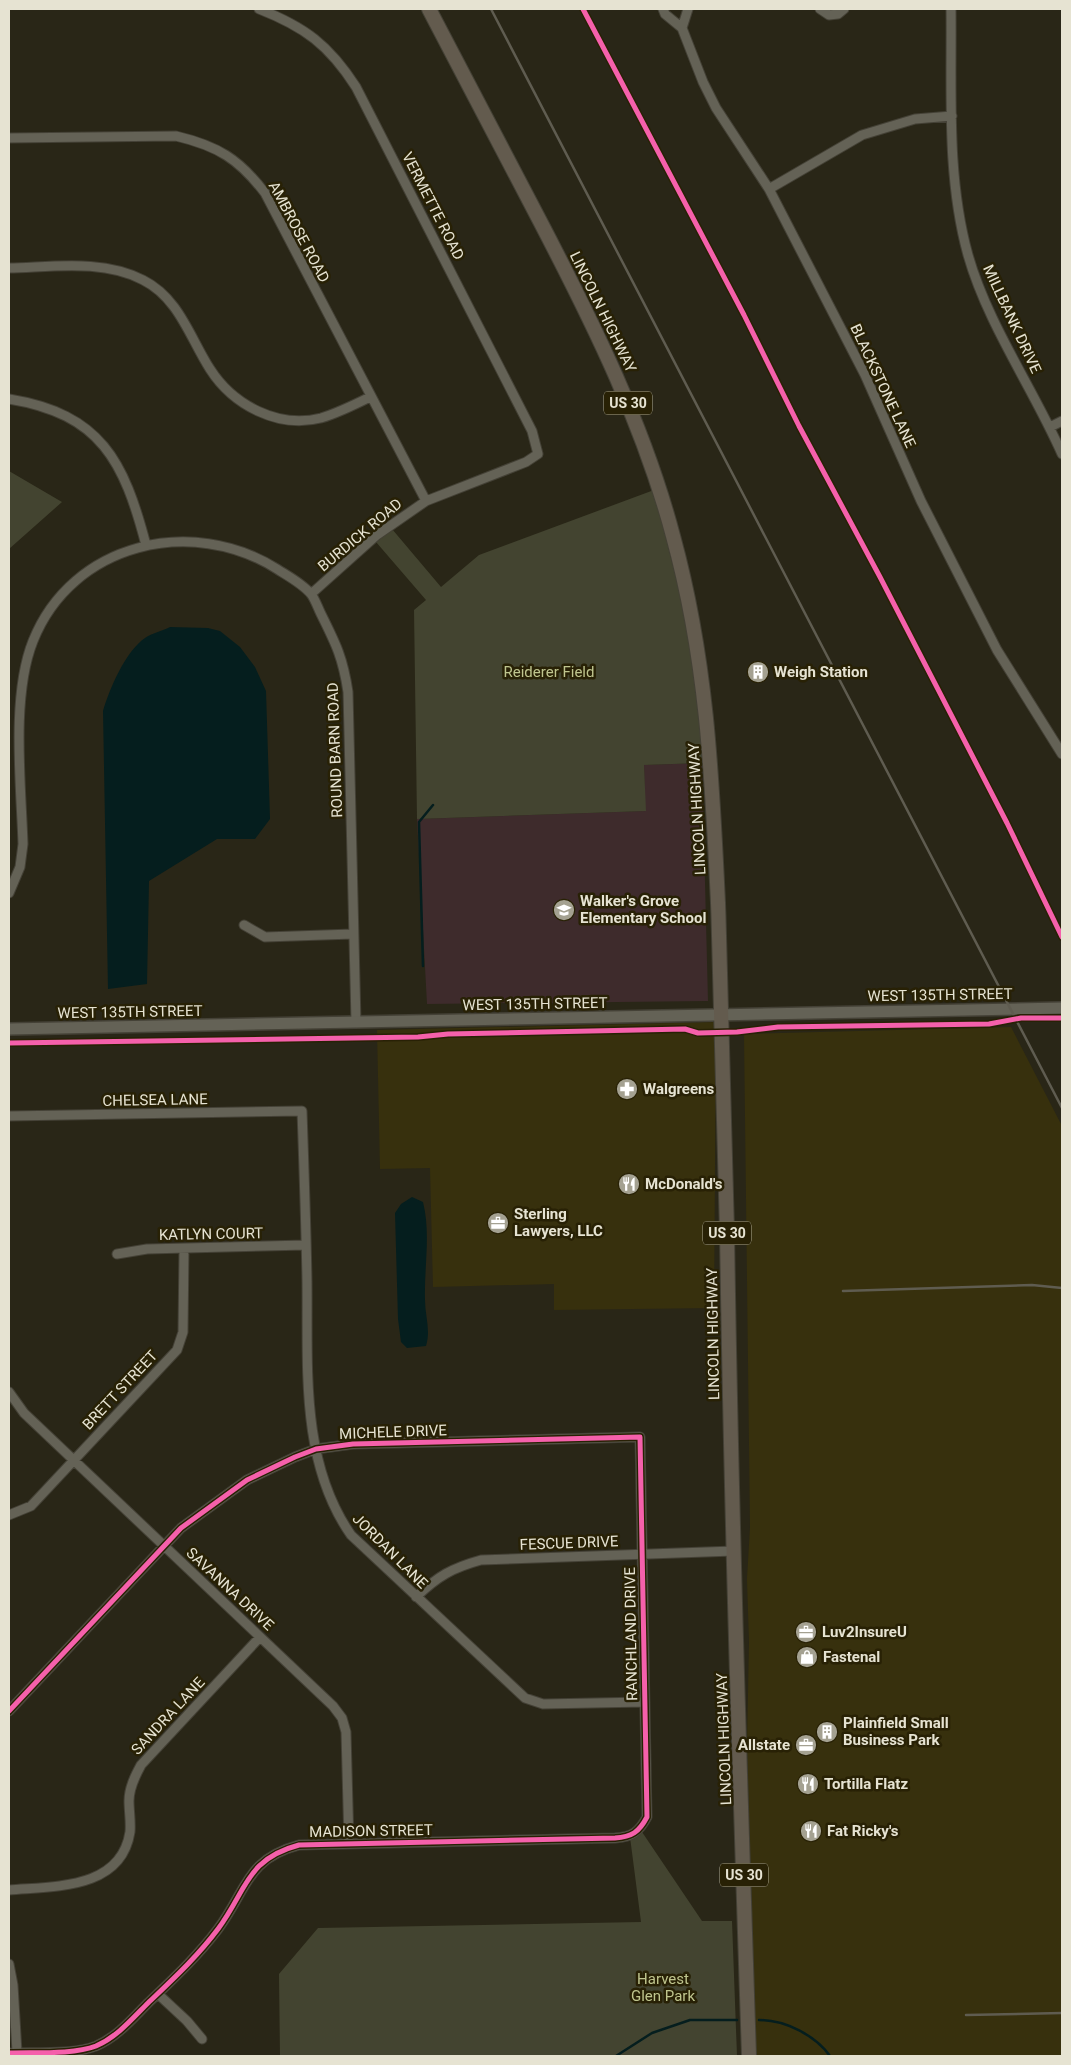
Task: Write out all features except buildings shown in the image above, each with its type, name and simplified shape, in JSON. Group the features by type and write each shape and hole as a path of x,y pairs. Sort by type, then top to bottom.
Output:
{"main road":[{"name":"LINCOLN HIGHWAY","path":"429,9 597,332 632,413 669,521 685,582 708,718 722,1015 748,2056"}],"street":[{"name":"VERMETTE ROAD","path":"259,9 303,28 324,45 343,66 356,87 532,431 538,454"},
{"name":"BLACKSTONE LANE","path":"664,9 665,14 682,28 703,82 716,108 769,189 865,375 921,501 1009,672 1038,712 1062,754"},
{"path":"682,28 688,9"},
{"path":"820,9 829,15 838,14 844,9"},
{"name":"MILLBANK DRIVE","path":"951,9 954,177 959,215 968,255 994,318 1062,454"},
{"path":"769,189 862,135 915,119 952,116"},
{"name":"AMBROSE ROAD","path":"9,138 176,136 202,142 228,155 248,171 265,193 426,501"},
{"path":"9,268 95,266 123,271 145,280 164,294 179,312 210,370 225,390 246,406 270,416 299,420 319,418 341,411 370,397"},
{"path":"9,399 37,403 61,413 84,428 105,446 121,470 133,497 146,545"},
{"path":"1050,427 1062,421"},
{"name":"BURDICK ROAD","path":"311,594 378,535 426,501 526,462 538,454"},
{"name":"ROUND BARN ROAD","path":"9,892 20,867 23,844 20,696 24,668 33,640 52,607 67,589 92,568 116,555 146,545 183,540 211,543 239,550 264,560 311,594 335,638 344,666 348,692 356,1022"},
{"path":"244,925 265,937 353,934"},
{"name":"WEST 135TH STREET","path":"9,1029 1062,1008"},
{"name":"CHELSEA LANE","path":"9,1116 302,1111"},
{"name":"JORDAN LANE","path":"302,1111 309,1413 326,1488 337,1516 351,1535 525,1698 544,1704 645,1702"},
{"name":"KATLYN COURT","path":"117,1254 147,1249 306,1245"},
{"name":"BRETT STREET","path":"9,1515 31,1506 177,1350 183,1332 184,1249"},
{"name":"SAVANNA DRIVE","path":"9,1392 24,1413 324,1696 342,1718 346,1732 349,1844"},
{"name":"MICHELE DRIVE","path":"9,1712 180,1528 247,1480 316,1449 353,1444 640,1437"},
{"name":"RANCHLAND DRIVE","path":"640,1437 647,1817 640,1829"},
{"name":"FESCUE DRIVE","path":"416,1597 438,1576 458,1566 481,1560 734,1551"},
{"name":"SANDRA LANE","path":"9,1890 76,1883 96,1878 112,1866 124,1850 130,1832 129,1799 133,1782 141,1765 260,1637"},
{"name":"MADISON STREET","path":"13,2053 68,2051 95,2046 116,2034 192,1962 214,1934 255,1870 264,1860 281,1850 299,1845 615,1838 630,1837 640,1829"},
{"path":"9,1964 13,1985 13,2053"},
{"path":"158,1994 187,2021 202,2039"}],"shaded area":[{"name":"Walker's Grove Elementary School","path":"702,763 708,1001 427,1004 417,819 645,811 644,765"},
{"path":"716,1022 714,1308 554,1310 554,1284 433,1287 430,1168 380,1169 377,1030"},
{"path":"1011,1027 1062,1126 1062,2056 756,2056 747,1745 749,1642 747,1579 750,1527 744,1034"}],"green space":[{"path":"9,471 62,502 9,549"},
{"name":"Reiderer Field","path":"654,490 681,598 701,709 702,763 644,765 646,811 417,819 414,610 426,600 376,542 392,529 441,587 479,555"},
{"name":"Harvest Glen Park","path":"640,1829 702,1921 732,1921 737,2056 280,2056 279,1974 318,1928 641,1922 630,1837"}],"water":[{"path":"170,627 208,628 220,631 240,647 255,667 266,691 270,819 255,839 217,839 149,881 147,984 108,989 103,711 114,681 131,652 145,638"},
{"path":"412,1197 423,1202 427,1226 425,1300 428,1334 426,1346 407,1348 401,1342 398,1319 395,1213 401,1204"}],"waterway":[{"path":"423,966 419,822 433,805"},
{"path":"616,2056 652,2033 690,2020 737,2020"},
{"path":"759,2020 779,2023 799,2030 824,2048 830,2056"}],"railway":[{"path":"491,9 1062,1108"},
{"path":"843,1291 1032,1285 1062,1288"},
{"path":"966,2015 1062,2013"}],"cycle path":[{"path":"583,9 1007,823 1062,937"},
{"path":"9,1043 418,1037 448,1034 685,1029 698,1033 737,1032 778,1027 989,1024 1021,1018 1062,1018"},
{"path":"9,1711 181,1528 247,1480 295,1457 316,1449 353,1444 640,1437 647,1817 638,1830 630,1835 615,1838 299,1845 281,1851 258,1867 228,1915 193,1958 111,2038 96,2046 76,2051 9,2053"}],"place":[{"name":"Weigh Station","path":"758,672"},
{"name":"Walker's Grove Elementary School","path":"564,910"},
{"name":"Walgreens","path":"627,1089"},
{"name":"McDonald's","path":"629,1184"},
{"name":"Sterling Lawyers, LLC","path":"498,1223"},
{"name":"Luv2InsureU","path":"806,1632"},
{"name":"Fastenal","path":"807,1657"},
{"name":"Plainfield Small Business Park","path":"827,1732"},
{"name":"Allstate","path":"806,1745"},
{"name":"Tortilla Flatz","path":"808,1784"},
{"name":"Fat Ricky's","path":"811,1831"}]}
